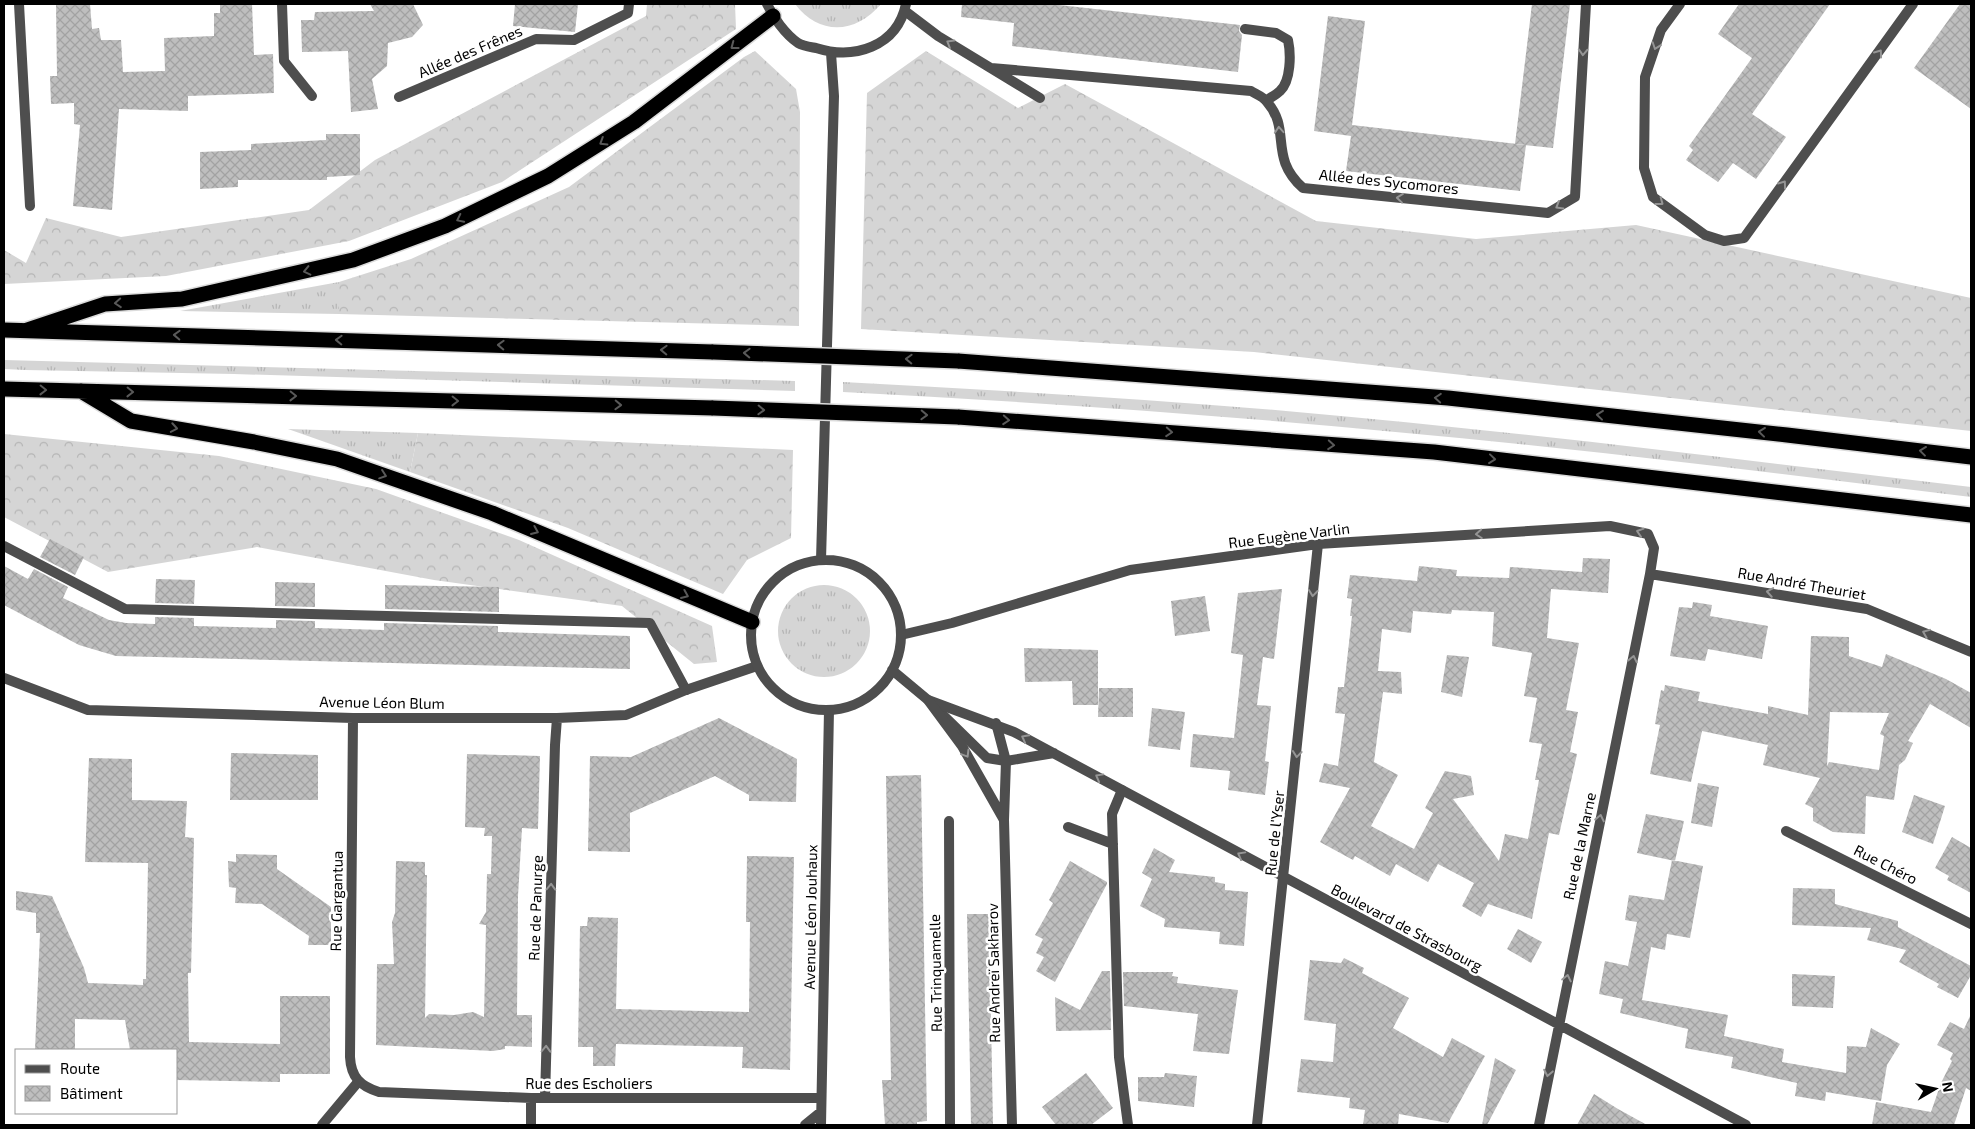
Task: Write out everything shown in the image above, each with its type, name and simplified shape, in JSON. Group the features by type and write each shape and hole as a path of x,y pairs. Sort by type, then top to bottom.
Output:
{"highway":[{"path":"28,330 105,304 182,299 353,260 446,226 548,176 634,122 770,10"},
{"path":"4,330 958,361 1448,398 1971,457"},
{"path":"4,389 713,408 958,417 1434,452 1971,515"},
{"path":"82,391 131,421 254,442 337,459 492,513 752,622"}],"street":[{"path":"19,4 30,206"},
{"path":"282,4 284,61 312,96"},
{"name":"Allée des Frênes","path":"398,97 536,39 574,40 628,13 629,4"},
{"name":"Allée des Sycomores","path":"1267,100 1279,121 1281,155 1290,177 1304,188 1548,213 1575,197 1586,4"},
{"path":"1680,4 1661,30 1645,77 1644,168 1653,197 1705,235 1724,241 1744,238 1913,4"},
{"path":"770,10 798,43 831,53 862,50 880,44 894,30 905,7 938,36 1040,98"},
{"path":"991,68 1251,91 1267,100 1281,90 1286,82 1290,50 1288,40 1276,33 1245,29"},
{"path":"821,560 834,96 831,53"},
{"name":"Rue Eugène Varlin","path":"901,635 952,623 1130,570 1318,544 1610,526 1648,534 1654,548 1650,574"},
{"name":"Rue de l'Yser","path":"1257,1125 1318,544"},
{"path":"4,546 125,609 650,623 686,690"},
{"path":"821,560 845,563 868,573 885,590 897,611 901,635 899,653 892,670 879,688 862,701 841,709 828,710 800,706 782,696 767,683 757,666 751,644 752,622 760,598 776,579 797,566 821,560"},
{"name":"Rue André Theuriet","path":"1650,574 1867,609 1971,652"},
{"name":"Rue de la Marne","path":"1539,1125 1557,1025 1650,574"},
{"name":"Avenue Léon Blum","path":"4,678 88,710 353,718 557,718 626,715 686,690 757,666"},
{"name":"Rue Andreï Sakharov","path":"892,670 928,700 962,746 1004,820"},
{"path":"928,700 987,758 1006,761 1054,753"},
{"name":"Boulevard de Strasbourg","path":"928,700 996,724 1054,753 1746,1125"},
{"name":"Avenue Léon Jouhaux","path":"821,1125 828,710"},
{"name":"Rue Gargantua","path":"353,718 350,1057 352,1074 358,1082"},
{"name":"Rue de Panurge","path":"545,1098 557,718"},
{"name":"Rue Andreï Sakharov","path":"996,724 1006,761 1004,820 1012,1125"},
{"path":"1122,790 1112,814 1119,1057 1128,1125"},
{"name":"Rue Trinquamelle","path":"949,821 950,1125"},
{"path":"1068,827 1113,844"},
{"name":"Rue Chéro","path":"1786,831 1971,924"},
{"path":"322,1125 358,1082"},
{"name":"Rue des Escholiers","path":"358,1082 379,1092 531,1098 822,1098"},
{"path":"530,1125 531,1098"},
{"path":"805,1125 821,1112"}],"green space":[{"path":"647,4 735,4 736,29 502,182 349,241 166,276 4,284 4,250 26,263 46,218 121,237 309,210 375,160 646,16"},
{"path":"795,4 881,4 860,21 849,26 838,27 826,26 815,22"},
{"path":"755,51 796,89 800,112 799,326 339,314 339,282 411,259 569,187 744,57"},
{"path":"926,51 1018,108 1065,84 1316,221 1476,239 1636,225 1971,298 1971,431 1254,352 861,329 867,93"},
{"path":"339,282 339,314 180,311"},
{"path":"4,360 795,381 795,391 234,374 25,370 4,369"},
{"path":"843,382 1176,402 1458,428 1629,446 1971,487 1971,497 1759,471 1459,438 1107,408 843,392"},
{"path":"288,429 418,433 410,472"},
{"path":"418,433 793,450 791,538 747,560 723,594 568,528 410,472"},
{"path":"4,434 219,456 376,489 519,540 712,626 717,662 694,664 622,606 434,580 257,547 108,572 4,517"},
{"path":"824,585 842,589 856,599 866,613 870,631 866,649 856,663 842,673 824,677 806,673 792,663 782,649 778,631 782,613 792,599 806,589"}],"building":[{"path":"56,4 90,4 92,29 99,28 101,40 121,40 123,72 165,71 164,38 214,36 214,13 220,13 220,4 252,4 254,55 273,54 274,93 188,96 188,111 119,109 112,210 73,206 80,125 74,124 74,103 51,104 50,76 57,76"},
{"path":"370,4 413,4 423,25 412,37 388,43 387,66 372,79 378,109 351,112 348,51 302,52 301,20 314,20 315,12 374,11"},
{"path":"515,4 578,4 575,32 513,26"},
{"path":"962,4 1050,4 1240,25 1239,31 1242,35 1238,72 1012,46 1014,23 961,17"},
{"path":"1532,4 1570,4 1553,148 1515,144"},
{"path":"1739,4 1830,4 1752,114 1786,137 1756,179 1733,163 1718,182 1686,160 1693,150 1689,146 1752,58 1718,34"},
{"path":"1960,4 1971,4 1971,109 1914,68"},
{"path":"1328,16 1365,21 1352,125 1526,145 1520,191 1346,171 1351,136 1314,131"},
{"path":"326,134 360,134 360,175 327,177 327,180 238,180 238,187 200,189 200,152 251,150 251,144 326,140"},
{"path":"50,539 84,557 75,575 40,557"},
{"path":"1583,558 1610,559 1608,593 1551,589 1547,638 1579,643 1566,710 1578,712 1570,752 1577,754 1559,835 1549,833 1532,919 1488,904 1481,917 1462,906 1474,883 1438,864 1428,882 1396,864 1390,876 1355,856 1353,860 1320,842 1350,788 1319,782 1324,763 1338,766 1345,714 1335,713 1338,687 1344,687 1352,616 1350,616 1352,599 1347,598 1350,575 1417,581 1419,566 1457,570 1456,576 1509,578 1510,567 1582,572","holes":["1452,610 1494,612 1492,646 1532,653 1524,696 1537,698 1529,742 1542,744 1535,780 1539,780 1528,839 1505,834 1499,861 1453,799 1474,795 1471,776 1445,771 1425,808 1433,813 1414,849 1371,826 1398,775 1374,762 1383,692 1402,694 1401,672 1378,671 1382,629 1411,633 1413,611 1451,614"]},
{"path":"4,566 28,579 34,569 68,587 63,598 109,620 126,623 155,624 155,617 194,618 194,626 276,628 276,620 315,621 315,628 384,630 384,623 498,626 498,632 630,636 630,669 116,656 79,645 4,605"},
{"path":"156,579 195,580 194,604 155,603"},
{"path":"275,582 315,583 315,607 275,606"},
{"path":"385,585 499,587 499,612 385,609"},
{"path":"1282,589 1274,659 1263,657 1257,705 1271,706 1265,761 1269,762 1265,795 1228,790 1230,771 1190,767 1193,734 1234,738 1243,655 1231,653 1238,593"},
{"path":"1205,596 1210,631 1175,636 1171,601"},
{"path":"1693,602 1712,605 1710,616 1768,626 1762,659 1708,649 1705,661 1670,656 1679,607 1692,608"},
{"path":"1811,636 1849,637 1849,656 1882,667 1886,654 1946,679 1971,693 1971,728 1930,704 1908,741 1913,743 1905,760 1899,765 1894,800 1866,796 1865,834 1833,832 1813,821 1813,808 1805,804 1820,778 1763,765 1768,745 1702,731 1691,782 1650,774 1660,725 1655,724 1661,690 1664,691 1665,685 1700,692 1698,701 1768,714 1768,706 1808,715","holes":["1830,712 1889,713 1880,734 1884,736 1879,770 1829,762 1827,766"]},
{"path":"1024,648 1098,650 1098,705 1073,705 1072,681 1025,682"},
{"path":"1447,655 1469,657 1462,697 1441,692"},
{"path":"1099,688 1133,688 1133,717 1098,717"},
{"path":"1152,708 1185,712 1180,750 1148,746"},
{"path":"719,718 797,759 796,802 749,801 749,795 715,776 630,813 630,852 588,851 590,756 631,757"},
{"path":"231,753 318,755 318,800 230,800"},
{"path":"467,754 540,756 538,829 522,828 518,896 517,1015 532,1015 532,1047 505,1046 505,1049 493,1051 376,1045 377,964 394,964 392,922 395,913 396,861 425,862 425,875 427,875 425,1018 429,1014 454,1015 473,1012 484,1017 486,925 479,924 486,912 487,874 491,874 492,836 484,836 485,828 465,827"},
{"path":"89,758 132,759 132,800 187,801 185,837 194,838 191,973 188,973 189,1042 280,1044 280,996 330,996 330,1074 280,1074 280,1082 178,1080 178,1049 130,1049 125,1020 75,1019 75,1049 35,1049 40,933 36,933 36,913 16,910 16,891 52,896 84,968 88,983 143,985 143,979 146,979 148,863 85,862"},
{"path":"921,775 927,1121 917,1122 917,1125 885,1125 882,1080 891,1080 886,776"},
{"path":"1698,783 1719,787 1712,827 1691,823"},
{"path":"1914,795 1945,806 1933,844 1902,832"},
{"path":"1646,814 1684,821 1675,861 1637,853"},
{"path":"1952,837 1971,848 1971,893 1947,880 1949,876 1935,868"},
{"path":"1154,848 1175,860 1169,872 1215,877 1215,882 1225,884 1225,890 1248,892 1244,946 1219,944 1220,932 1164,927 1165,919 1140,906 1152,879 1142,873"},
{"path":"236,854 277,855 277,869 331,907 331,945 308,945 309,936 262,904 235,903 236,888 229,887 228,861 236,862"},
{"path":"747,856 794,857 790,1070 742,1068 743,1047 616,1044 615,1066 593,1066 593,1047 578,1047 580,926 587,926 588,917 618,918 616,1009 749,1012 750,922 746,922"},
{"path":"1672,860 1703,866 1690,938 1667,934 1665,950 1651,947 1642,1000 1728,1015 1724,1036 1784,1049 1782,1062 1846,1073 1847,1046 1866,1047 1871,1028 1900,1044 1887,1065 1881,1101 1826,1092 1825,1101 1795,1096 1797,1083 1731,1068 1733,1057 1685,1048 1688,1029 1620,1013 1623,999 1599,994 1605,961 1628,966 1637,922 1625,920 1629,895 1664,900"},
{"path":"1070,861 1107,882 1107,884 1055,982 1036,971 1044,957 1036,953 1043,939 1035,935 1053,903 1049,900"},
{"path":"1793,888 1835,889 1835,904 1898,921 1898,927 1971,966 1971,975 1958,998 1937,987 1939,984 1899,962 1906,950 1867,940 1871,928 1792,925"},
{"path":"967,914 989,914 993,1125 971,1125"},
{"path":"1518,929 1542,942 1531,963 1507,949"},
{"path":"1344,958 1364,968 1362,973 1409,998 1393,1028 1443,1057 1452,1038 1485,1056 1448,1123 1399,1114 1398,1125 1363,1125 1365,1110 1349,1108 1350,1098 1297,1092 1301,1059 1333,1062 1336,1024 1304,1020 1310,960 1341,963"},
{"path":"1102,971 1110,971 1111,1030 1056,1031 1055,997 1080,1010"},
{"path":"1123,972 1173,972 1172,976 1178,977 1177,983 1238,990 1229,1054 1193,1051 1198,1014 1124,1006"},
{"path":"1792,974 1835,976 1833,1008 1792,1006"},
{"path":"1971,1014 1971,1091 1966,1088 1954,1125 1872,1125 1876,1102 1931,1112 1941,1083 1952,1061 1950,1059 1953,1053 1937,1045 1950,1022 1964,1029"},
{"path":"1495,1058 1516,1070 1487,1125 1482,1125"},
{"path":"1086,1073 1113,1108 1091,1125 1056,1125 1042,1107"},
{"path":"1165,1073 1197,1076 1194,1107 1138,1101 1138,1077 1164,1077"},
{"path":"1594,1094 1618,1109 1647,1125 1577,1125"}]}
